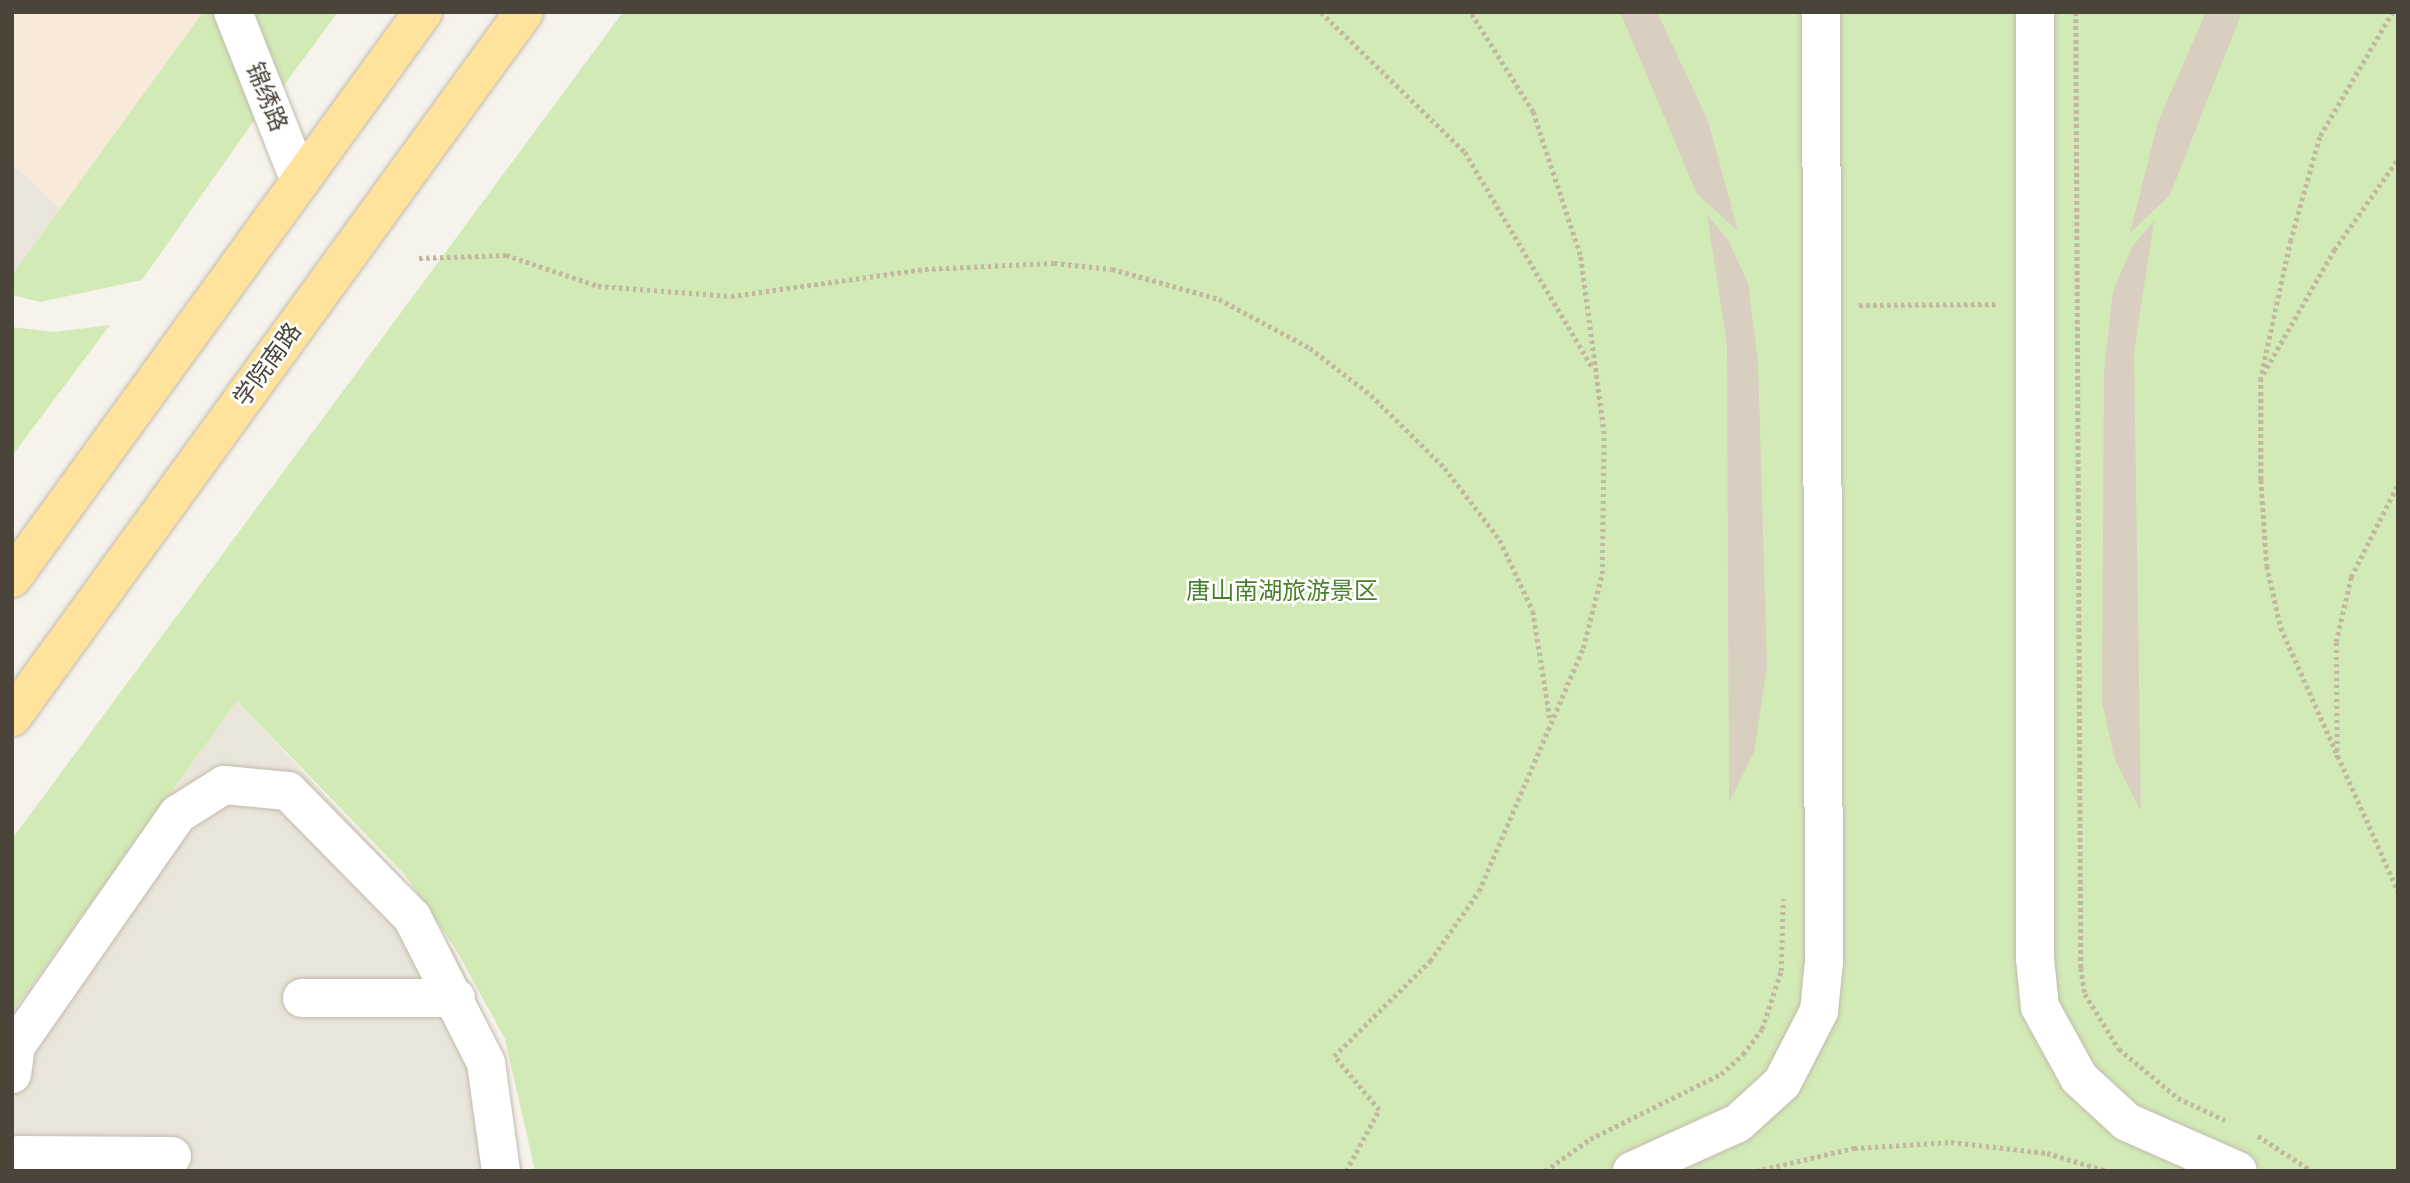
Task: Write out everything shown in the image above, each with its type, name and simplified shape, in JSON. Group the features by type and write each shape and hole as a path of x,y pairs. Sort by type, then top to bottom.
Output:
{"main road":[{"path":"12,578 423,12"},
{"name":"学院南路","path":"12,717 524,12"}],"street":[{"name":"锦绣路","path":"233,12 300,181"},
{"path":"1632,1171 1738,1123 1789,1072 1819,1011 1821,12"},
{"path":"2035,12 2040,1007 2079,1079 2127,1122 2238,1171"},
{"path":"12,1074 16,1046 177,814 224,785 288,791 412,917 456,998 486,1063 501,1171"},
{"path":"302,998 456,998"},
{"path":"18,1153 172,1156"}],"path":[{"path":"1321,12 1465,152 1595,371"},
{"path":"1346,1171 1379,1110 1334,1056 1430,961 1479,891 1550,718 1583,648 1602,573 1604,434 1565,195 1533,113 1469,12"},
{"path":"2076,12 2085,994 2113,1040 2141,1068 2178,1098 2237,1126"},
{"path":"2393,12 2320,137 2261,378 2267,566 2281,628 2337,762 2398,891"},
{"path":"2261,378 2334,250 2398,159"},
{"path":"419,258 506,255 598,286 731,296 925,269 1054,263 1112,269 1219,299 1320,356 1371,395 1445,468 1500,540 1533,611 1550,718"},
{"path":"1821,305 2078,304"},
{"path":"2337,762 2336,642 2351,577 2398,484"},
{"path":"1545,1171 1590,1139 1721,1074 1743,1054 1762,1029 1781,971 1783,892"},
{"path":"2249,1132 2312,1171"},
{"path":"1756,1171 1854,1148 1951,1142 2048,1153 2107,1171"}],"shaded area":[{"path":"12,12 203,12 60,209 12,163"},
{"path":"12,163 60,209 12,275"},
{"path":"237,701 401,876 456,954 491,1030 522,1171 12,1171 12,1012"}],"green space":[{"path":"203,12 221,12 260,112 142,280 40,302 12,295 12,275"},
{"path":"250,12 338,12 279,92"},
{"name":"唐山南湖旅游景区","path":"623,12 2398,12 2398,1171 535,1171 505,1039 458,953 405,875 237,701 12,1012 12,839"},
{"path":"110,325 12,456 12,327 54,332"}],"building":[{"path":"1620,12 1657,12 1708,121 1738,231 1697,194"},
{"path":"2206,12 2242,12 2170,195 2130,233 2158,122"},
{"path":"1707,215 1728,240 1748,283 1758,362 1767,667 1754,752 1729,803 1727,345"},
{"path":"2154,221 2134,352 2141,811 2115,760 2102,702 2104,370 2113,291 2132,247"}]}
